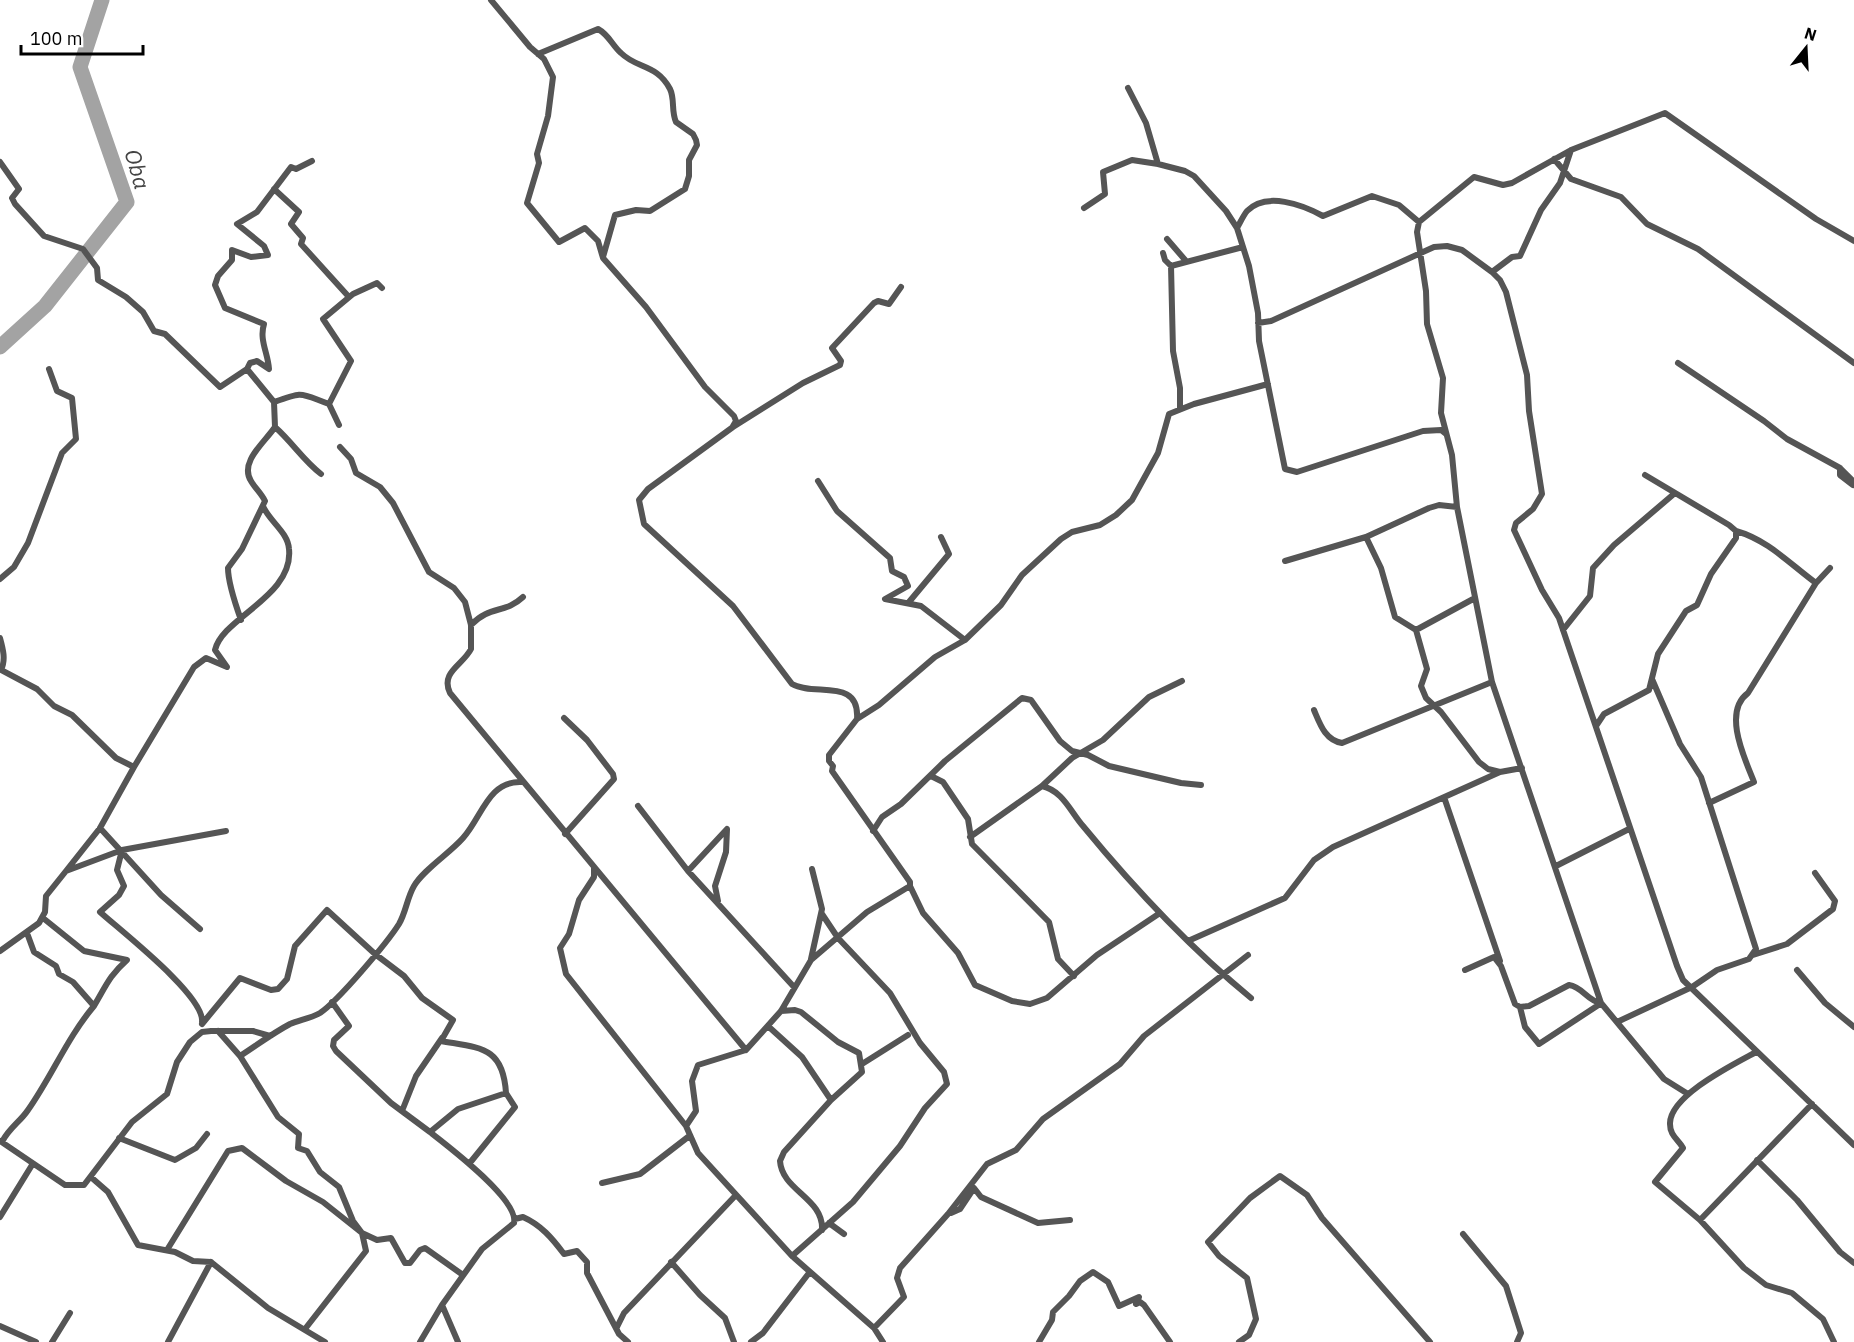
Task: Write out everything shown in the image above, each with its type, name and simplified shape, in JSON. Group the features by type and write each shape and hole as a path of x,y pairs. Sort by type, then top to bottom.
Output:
{"street":[{"path":"491,0 550,66 553,90 540,141 539,163 527,203 559,242 585,228 598,241 603,258 646,307 705,387 734,416 736,421 733,427"},
{"path":"538,54 598,29 605,33 622,55 657,71 672,92 676,122 693,134 696,140 697,145 689,160 689,176 685,189 650,211 636,210 615,215 603,258"},
{"path":"1128,88 1146,123 1158,164"},
{"path":"1419,222 1474,177 1503,185 1512,183 1572,150 1665,113 1816,219 1854,241"},
{"path":"1492,272 1512,256 1520,256 1541,210 1560,183 1572,150"},
{"path":"1554,159 1565,169 1571,179 1621,197 1647,224 1698,249 1854,363"},
{"path":"1084,208 1106,194 1101,176 1109,168 1132,160 1185,171 1194,176 1226,211 1237,228 1243,247 1258,313 1282,465 1291,471 1298,472 1423,430 1441,430 1447,435"},
{"path":"0,162 19,189 12,198 20,211 50,240 83,249 97,268 98,280 126,297 143,312 154,331 165,334 220,387 247,369 250,363 257,361 269,369 268,356 261,336 264,324 225,308 214,285 218,276 232,260 232,250 251,257 268,255 264,246 237,224 257,212 291,167 296,169 312,161"},
{"path":"274,189 299,212 291,224 303,238 301,244 349,297"},
{"path":"1237,228 1246,212 1258,204 1300,203 1323,216 1372,196 1399,205 1419,222 1419,254 1426,291 1427,324 1443,378 1441,413 1452,455 1457,507 1492,682 1601,1003 1664,1079 1688,1094"},
{"path":"1167,239 1186,261"},
{"path":"1258,323 1271,321 1434,247 1447,246 1462,250 1500,280 1506,292 1527,375 1529,411 1542,494 1533,509 1515,523 1514,530 1563,630 1677,966 1683,980 1707,1000 1756,1052 1854,1144"},
{"path":"1171,266 1179,266 1186,261 1243,247"},
{"path":"1163,253 1165,260 1171,266 1173,351 1180,388 1180,409"},
{"path":"329,404 351,361 323,319 349,297 377,283 382,288"},
{"path":"857,719 858,708 845,694 825,689 800,688 792,684 733,606 644,524 639,500 648,489 733,427 803,384 840,365 841,361 832,348 874,303 878,301 889,304 901,287"},
{"path":"1678,363 1787,439 1840,468 1854,483"},
{"path":"0,579 14,567 28,543 62,453 76,439 72,398 57,391 49,369"},
{"path":"241,620 234,602 234,591 228,577 228,568 242,549 251,526 265,501 250,479 247,469 252,456 275,427 274,402 247,369"},
{"path":"1160,913 1097,955 1047,998 1030,1004 1012,1001 975,985 958,953 923,913 910,882 832,771 833,766 829,761 829,754 857,719 879,705 935,657 965,640 1006,599 1022,575 1061,539 1072,532 1100,525 1116,516 1132,500 1158,453 1169,414 1268,384"},
{"path":"274,402 293,393 305,393 329,404 339,425"},
{"path":"275,427 289,440 306,462 321,474"},
{"path":"340,447 351,459 356,473 372,480 393,503 424,565 435,577 454,588 465,602 471,625 471,649 448,676 447,686 521,782 746,1050"},
{"path":"1645,475 1736,531 1750,535 1776,550 1816,583"},
{"path":"818,481 837,512 891,558 892,571 904,577 908,586 885,598 909,602 931,612 965,640"},
{"path":"1563,630 1590,596 1593,568 1614,545 1675,494"},
{"path":"1285,561 1366,537 1429,508 1439,505 1457,507"},
{"path":"0,951 27,933 43,918 46,896 100,828 194,667 206,658 227,667 214,650 217,641 241,620 281,578 289,549 281,530 263,506"},
{"path":"1596,727 1604,714 1649,690 1658,654 1686,611 1697,604 1711,574 1736,538 1736,531"},
{"path":"909,602 949,554 941,537"},
{"path":"1366,537 1381,568 1395,617 1416,630 1427,669 1422,680 1422,692 1441,712 1479,762 1488,770 1500,772"},
{"path":"1709,803 1754,782 1741,747 1737,712 1743,696 1748,693 1816,583 1830,568"},
{"path":"471,625 483,613 513,606 523,597"},
{"path":"1416,630 1475,598"},
{"path":"0,638 4,664 1,671 37,689 54,706 72,715 116,758 134,767"},
{"path":"1652,679 1680,744 1701,777 1755,942 1753,956"},
{"path":"970,837 1042,786 1080,752 1103,740 1149,697 1182,681"},
{"path":"1314,710 1324,732 1334,741 1342,743 1492,682"},
{"path":"873,831 882,817 931,776 945,761 1022,698 1031,700 1067,748 1109,766 1181,783 1201,785"},
{"path":"564,718 587,740 614,779 565,834"},
{"path":"1188,941 1286,898 1314,860 1333,847 1500,772 1522,768"},
{"path":"931,776 943,782 968,819 970,837 981,854 1049,922 1058,959 1074,976"},
{"path":"240,1056 299,1020 321,1012 332,1002 400,922 415,884 448,855 471,829 494,792 510,781 521,782"},
{"path":"1042,786 1059,794 1085,829 1160,913 1221,974 1251,998"},
{"path":"1444,797 1515,1004 1520,1007 1529,1006 1569,985 1581,988 1594,1002 1601,1003"},
{"path":"638,806 688,870 794,987"},
{"path":"100,828 160,895 200,929"},
{"path":"688,870 727,829 726,852 716,886 718,903"},
{"path":"1556,867 1629,829"},
{"path":"66,871 122,850 226,831"},
{"path":"122,850 117,870 124,886 119,895 100,912 158,961 200,1009 202,1032"},
{"path":"594,868 594,877 579,900 569,934 560,948 566,974 686,1126 688,1137 698,1153 792,1256 874,1328 883,1342"},
{"path":"792,1256 853,1202 900,1146 925,1108 947,1084 948,1078 920,1043 885,986 838,938 822,914 812,869"},
{"path":"1617,1022 1692,987 1717,970 1787,944 1833,909 1835,901 1815,873"},
{"path":"686,1126 696,1111 692,1082 698,1065 746,1050 781,1011 811,960 867,912 910,886"},
{"path":"202,1024 240,978 271,990 278,989 287,979 295,946 327,910 375,954 404,976 422,998 453,1020"},
{"path":"811,960 822,914"},
{"path":"43,918 84,951 127,960 109,975 107,985 62,1051 29,1110 8,1130 1,1141 32,1165 65,1185 74,1187 84,1185 92,1178 119,1138 139,1115 167,1094 177,1062 185,1048 202,1032 252,1031 270,1036"},
{"path":"27,933 33,952 56,966 59,974 73,982 94,1006"},
{"path":"874,1328 904,1297 897,1278 900,1268 948,1214 987,1164 1016,1150 1043,1119 1120,1064 1144,1036 1248,955"},
{"path":"1466,970 1494,957 1501,966"},
{"path":"1797,970 1825,1003 1854,1028"},
{"path":"332,1002 349,1026 334,1040 333,1046 374,1088 469,1164 510,1206 515,1219 514,1223 482,1250 442,1305 420,1342"},
{"path":"1520,1007 1525,1027 1539,1044 1601,1003"},
{"path":"781,1011 801,1012 838,1042 855,1049 862,1065 859,1077 831,1100 784,1152 780,1161 784,1176 814,1206 823,1220 844,1234"},
{"path":"453,1020 441,1041 485,1050 495,1056 505,1076 506,1093 515,1107 469,1164"},
{"path":"402,1111 416,1076 453,1020"},
{"path":"769,1027 802,1058 831,1100"},
{"path":"218,1031 240,1056 278,1117 299,1134 298,1148 307,1151 320,1172 339,1187 353,1221 362,1233 366,1251 305,1329"},
{"path":"862,1065 908,1035"},
{"path":"1756,1052 1688,1094 1674,1108 1670,1118 1671,1133 1683,1148 1655,1182 1700,1220 1743,1268 1766,1285 1792,1293 1823,1319 1834,1342"},
{"path":"430,1132 459,1108 506,1093"},
{"path":"1700,1220 1812,1104"},
{"path":"119,1138 174,1160 196,1148 207,1134"},
{"path":"602,1183 640,1174 688,1137"},
{"path":"167,1250 228,1151 242,1148 286,1180 323,1202 362,1233 377,1240 391,1238 405,1263 410,1263 420,1250 425,1248 463,1275"},
{"path":"1757,1160 1797,1200 1840,1252 1854,1263"},
{"path":"0,1217 32,1165"},
{"path":"1239,1342 1249,1335 1256,1319 1247,1278 1219,1256 1209,1242 1250,1198 1280,1176 1307,1195 1322,1218 1430,1342"},
{"path":"92,1178 108,1192 138,1245 167,1250 193,1261 211,1262 268,1308 325,1342"},
{"path":"948,1214 960,1209 974,1188 981,1197 1038,1223 1071,1220"},
{"path":"617,1327 624,1313 736,1195"},
{"path":"515,1219 523,1217 534,1222 551,1236 564,1254 577,1251 587,1262 587,1273 628,1342"},
{"path":"822,1230 823,1220"},
{"path":"1463,1234 1506,1286 1521,1333 1517,1342"},
{"path":"168,1342 211,1262"},
{"path":"671,1262 700,1295 725,1317 734,1342"},
{"path":"1039,1342 1052,1320 1053,1312 1080,1281 1094,1272 1108,1282 1119,1306 1139,1297 1136,1304 1140,1302 1144,1305 1170,1342"},
{"path":"752,1342 763,1333 809,1273"},
{"path":"442,1305 458,1342"},
{"path":"52,1342 70,1313"},
{"path":"0,1326 36,1342"}],"waterway":[{"name":"Oba","path":"0,347 45,306 127,202 80,67 102,0"}]}
